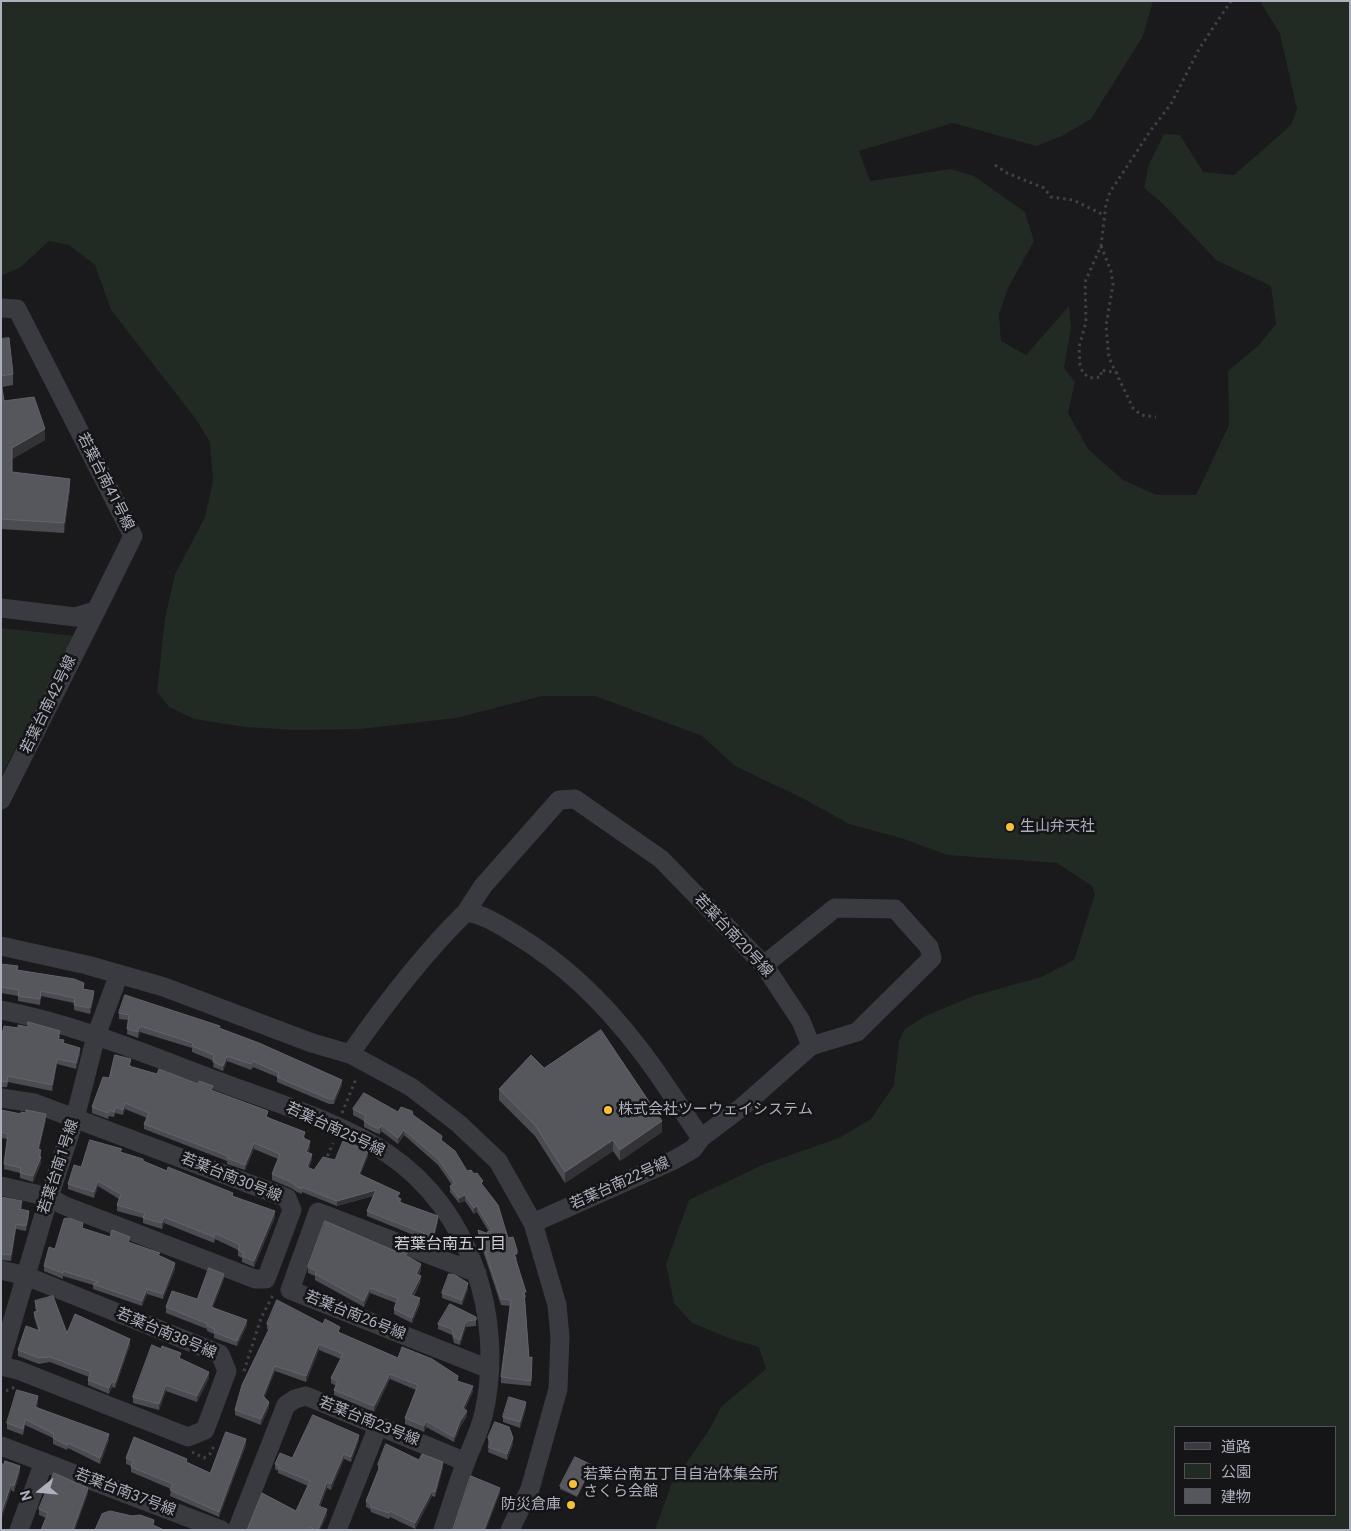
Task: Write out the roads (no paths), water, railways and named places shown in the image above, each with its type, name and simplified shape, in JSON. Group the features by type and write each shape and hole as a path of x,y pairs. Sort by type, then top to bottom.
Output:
{"street":[{"name":"若葉台南41号線","path":"1,308 17,309 133,536 96,610"},
{"path":"1,608 75,617 96,610"},
{"name":"若葉台南42号線","path":"1,800 96,610"},
{"name":"若葉台南20号線","path":"350,1054 383,1007 442,937 466,912 483,886 559,800 575,799 661,860 764,964 801,1021 811,1046"},
{"path":"466,912 483,915 531,944 609,1012 639,1048 701,1138 742,1107 811,1046 857,1032 932,958 929,947 895,909 835,908 764,964"},
{"path":"1,946 119,974 164,987 312,1043 350,1054 410,1087 459,1124 498,1161 532,1223 557,1305 560,1337 558,1389 530,1489 510,1530"},
{"name":"若葉台南1号線","path":"1,1360 74,1118 96,1036 119,974"},
{"name":"若葉台南25号線","path":"1,1010 39,1017 96,1036 339,1128 387,1153 415,1175 431,1192 463,1238 477,1273 490,1337 489,1369 484,1413 442,1530"},
{"path":"1,1098 34,1103 74,1118"},
{"name":"若葉台南30号線","path":"49,1197 63,1205 255,1279 266,1279 292,1210 286,1198 74,1118"},
{"name":"若葉台南22号線","path":"532,1223 674,1160 693,1149 701,1138"},
{"path":"1,1186 49,1197"},
{"name":"若葉台南26号線","path":"477,1273 318,1212 290,1290 489,1369"},
{"name":"若葉台南38号線","path":"1,1270 26,1276 220,1354 227,1371 205,1430 188,1437 18,1370 1,1366"},
{"name":"若葉台南23号線","path":"237,1530 286,1406 290,1402 306,1396 466,1462"},
{"path":"337,1530 378,1426"},
{"name":"若葉台南37号線","path":"1,1446 44,1462 181,1523 221,1530"},
{"path":"19,1530 44,1462"}],"place":[{"name":"生山弁天社","path":"1010,827"},
{"name":"株式会社ツーウェイシステム","path":"608,1110"},
{"name":"若葉台南五丁目自治体集会所 さくら会館","path":"573,1484"},
{"name":"防災倉庫","path":"571,1505"}],"district":[{"name":"若葉台南五丁目","path":"450,1245"}]}
